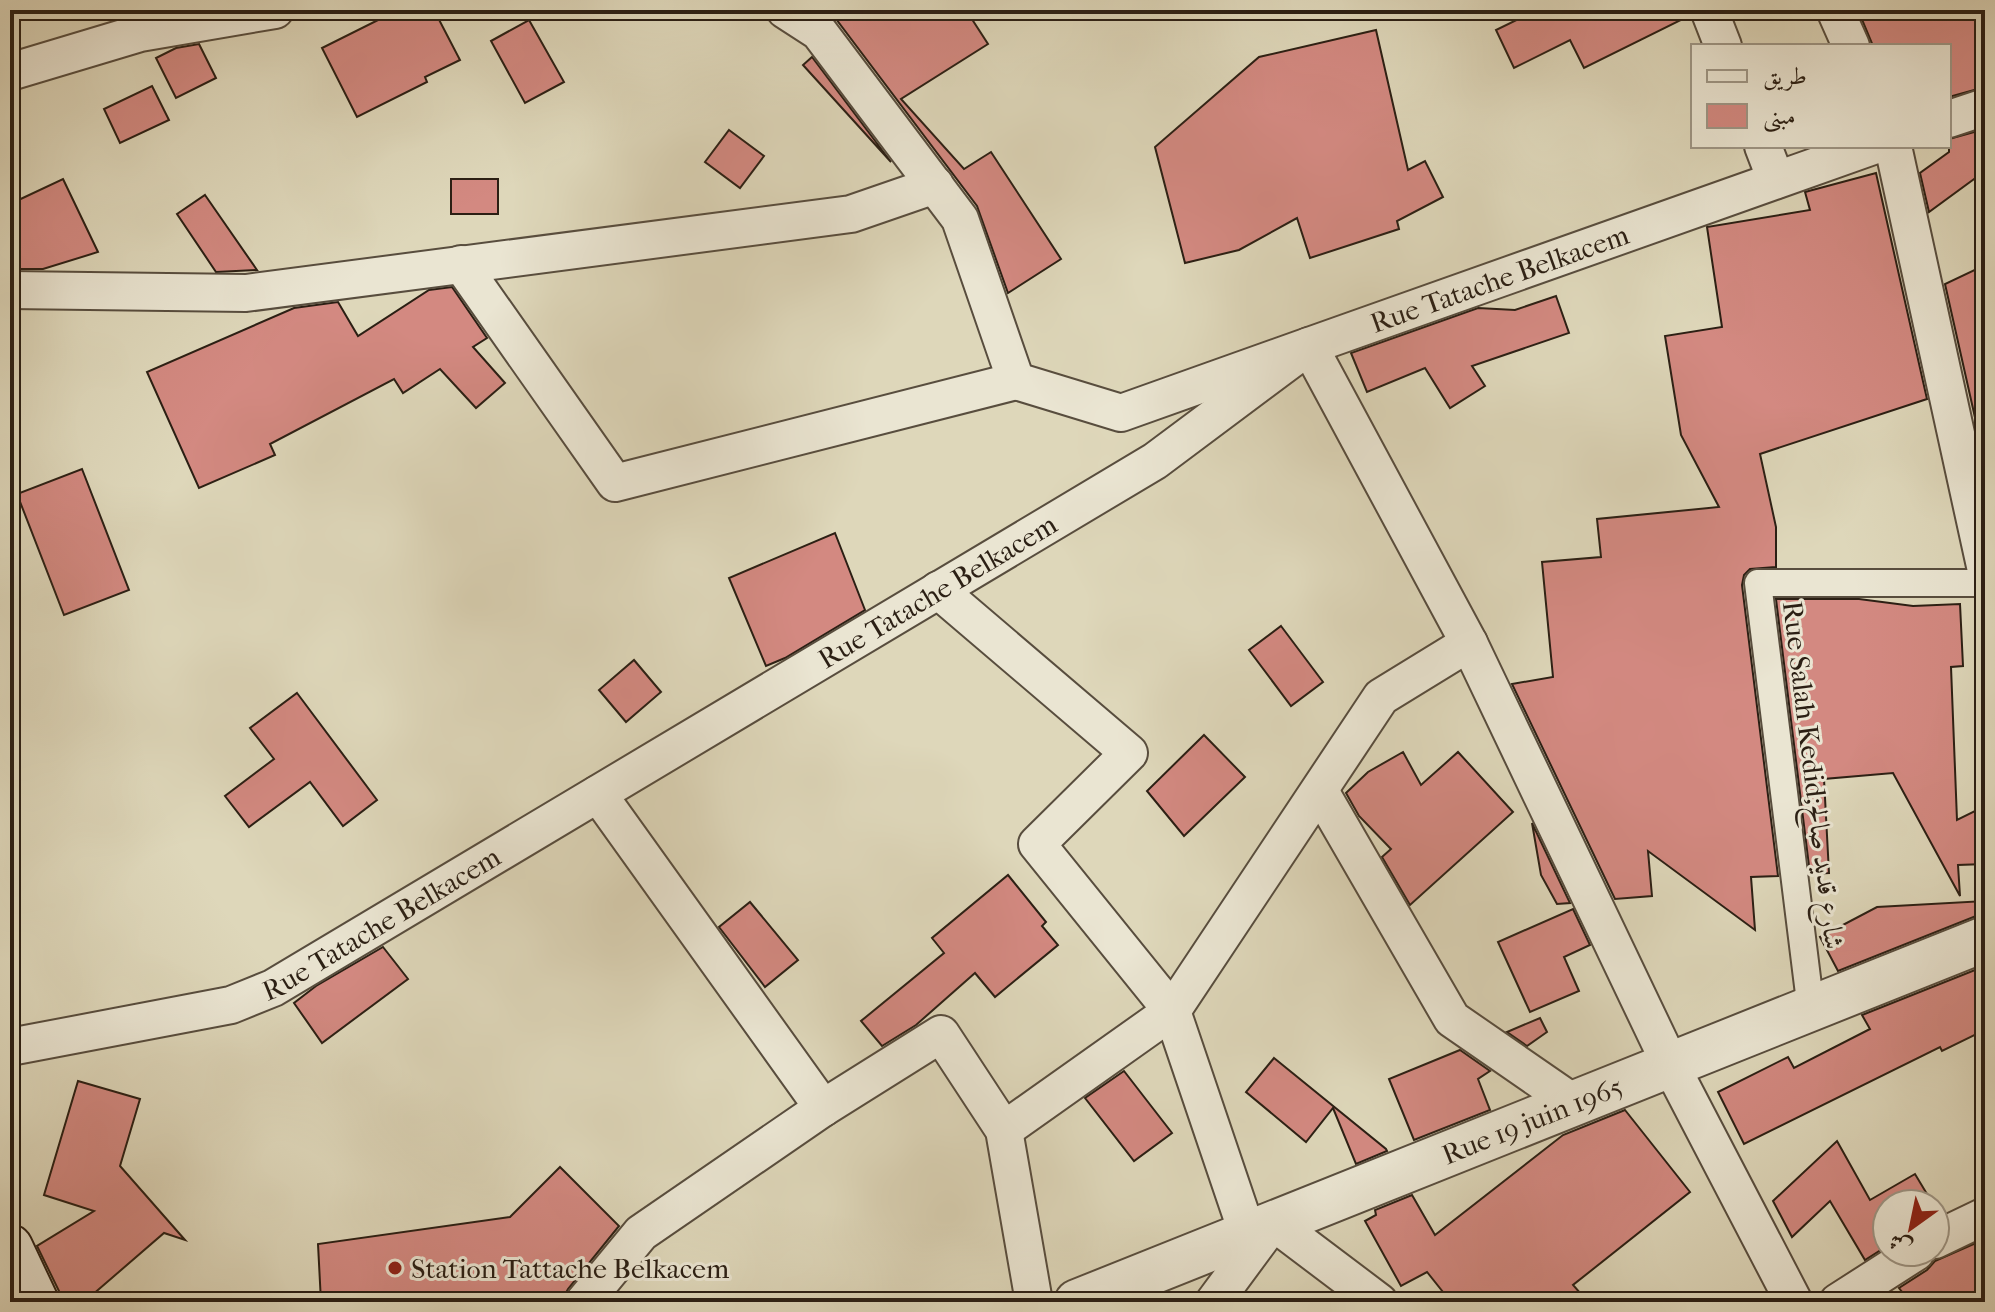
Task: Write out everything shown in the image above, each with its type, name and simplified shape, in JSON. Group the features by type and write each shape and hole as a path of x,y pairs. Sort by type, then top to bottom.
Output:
{"street":[{"path":"10,72 140,33 275,10"},
{"path":"785,10 819,32 960,219 1016,381"},
{"path":"1709,10 1722,44"},
{"path":"1835,10 1850,44"},
{"path":"1951,118 1985,107"},
{"path":"1764,148 1776,180"},
{"name":"Rue Tatache Belkacem","path":"10,1047 231,1005 273,988 1155,461 1309,346 1867,148"},
{"path":"1893,148 1985,566"},
{"path":"10,290 246,293 851,214 935,185"},
{"path":"461,264 615,483 1016,381 1121,413 1309,346 1469,643 1671,1066 1794,1302"},
{"name":"Rue Salah Kedid;شارع قديد صالح","path":"1811,1010 1758,583 1985,583"},
{"path":"938,590 1129,753 1037,844 1172,1011 1260,1228 1379,1302"},
{"path":"1004,1130 1172,1011 1381,697 1469,643"},
{"path":"1320,791 1452,1019 1575,1104"},
{"path":"598,794 823,1108"},
{"name":"Rue 19 juin 1965","path":"1077,1302 1985,939"},
{"path":"584,1302 641,1233 823,1108 941,1034 1004,1130 1034,1302"},
{"path":"1951,1232 1985,1216"},
{"path":"1214,1302 1260,1228"},
{"path":"1838,1302 1891,1268"}],"building":[{"path":"398,10 434,10 460,60 425,77 427,82 357,117 322,48"},
{"path":"824,10 966,10 988,44 901,99 964,169 991,152 1061,259 1008,293 977,206 836,19"},
{"path":"1537,10 1688,10 1689,16 1584,68 1570,40 1514,68 1496,30"},
{"path":"1858,10 1985,10 1985,87 1951,96 1951,44 1872,44"},
{"path":"529,20 564,82 525,103 491,41"},
{"path":"1376,30 1408,170 1425,161 1443,197 1397,221 1399,229 1310,258 1297,218 1239,250 1185,263 1155,147 1259,57"},
{"path":"199,44 216,78 176,98 156,58 176,48"},
{"path":"812,57 891,162 803,65"},
{"path":"152,86 169,120 120,143 104,109"},
{"path":"1985,129 1985,171 1929,212 1920,173 1949,152 1951,138"},
{"path":"729,130 764,156 740,188 705,162"},
{"path":"1876,173 1927,399 1760,454 1776,527 1776,567 1750,569 1744,575 1742,585 1778,876 1751,877 1755,930 1648,851 1652,896 1615,899 1512,684 1553,677 1542,562 1601,557 1597,519 1719,507 1681,435 1665,336 1722,327 1707,227 1810,210 1805,192"},
{"path":"63,179 98,252 43,269 10,269 10,204"},
{"path":"451,179 498,179 498,214 451,214"},
{"path":"205,195 257,270 216,272 177,214"},
{"path":"1985,265 1985,462 1945,284"},
{"path":"452,287 487,338 473,347 505,383 476,408 440,369 403,393 394,379 270,444 275,455 199,488 147,372 294,308 338,302 358,336 429,290"},
{"path":"1556,296 1569,333 1472,366 1485,386 1450,408 1425,368 1367,392 1351,353 1478,308 1515,310"},
{"path":"82,469 129,590 64,615 17,494"},
{"path":"835,533 865,610 766,666 729,578"},
{"path":"1776,599 1859,599 1913,606 1960,604 1963,666 1951,667 1957,820 1985,806 1985,864 1958,865 1960,896 1893,773 1824,779 1829,873 1810,874"},
{"path":"1281,626 1323,682 1291,706 1249,650"},
{"path":"634,660 661,692 626,722 599,690"},
{"path":"297,693 377,800 343,826 310,782 249,827 225,796 274,759 250,728"},
{"path":"1204,735 1245,777 1184,836 1147,791"},
{"path":"1403,752 1421,785 1458,752 1513,812 1410,905 1382,857 1391,849 1359,816 1346,793 1368,772"},
{"path":"1532,823 1570,903 1557,904 1541,875"},
{"path":"1008,875 1046,922 1042,926 1058,945 995,997 975,973 916,1025 882,1046 861,1021 944,953 932,938"},
{"path":"1985,901 1985,915 1838,971 1820,937 1877,907"},
{"path":"750,902 798,960 765,987 719,927"},
{"path":"1573,909 1590,945 1564,957 1579,991 1530,1012 1498,942"},
{"path":"383,947 408,979 322,1043 294,1003 316,986"},
{"path":"1985,966 1985,1030 1942,1051 1940,1047 1744,1144 1718,1092 1788,1057 1794,1068 1870,1029 1862,1015"},
{"path":"1540,1018 1547,1032 1527,1046 1507,1032"},
{"path":"1460,1050 1490,1071 1478,1079 1490,1110 1414,1140 1389,1079"},
{"path":"1274,1058 1387,1151 1356,1164 1333,1108 1306,1142 1246,1092"},
{"path":"1124,1071 1172,1133 1134,1161 1085,1098"},
{"path":"78,1081 140,1099 120,1166 185,1240 164,1233 84,1302 61,1302 59,1291 37,1246 94,1211 44,1195"},
{"path":"1625,1110 1690,1192 1573,1285 1588,1302 1451,1302 1427,1272 1401,1286 1365,1221 1376,1215 1375,1210 1412,1195 1435,1235 1563,1135"},
{"path":"1837,1141 1871,1199 1871,1256 1865,1260 1830,1201 1792,1237 1773,1201"},
{"path":"560,1167 619,1226 561,1302 321,1302 318,1244 510,1217"},
{"path":"1915,1174 1923,1188 1891,1188"},
{"path":"1985,1239 1985,1302 1910,1302 1899,1288 1929,1268 1951,1268 1951,1254"}],"place":[{"name":"Station Tattache Belkacem","path":"395,1268"}]}
